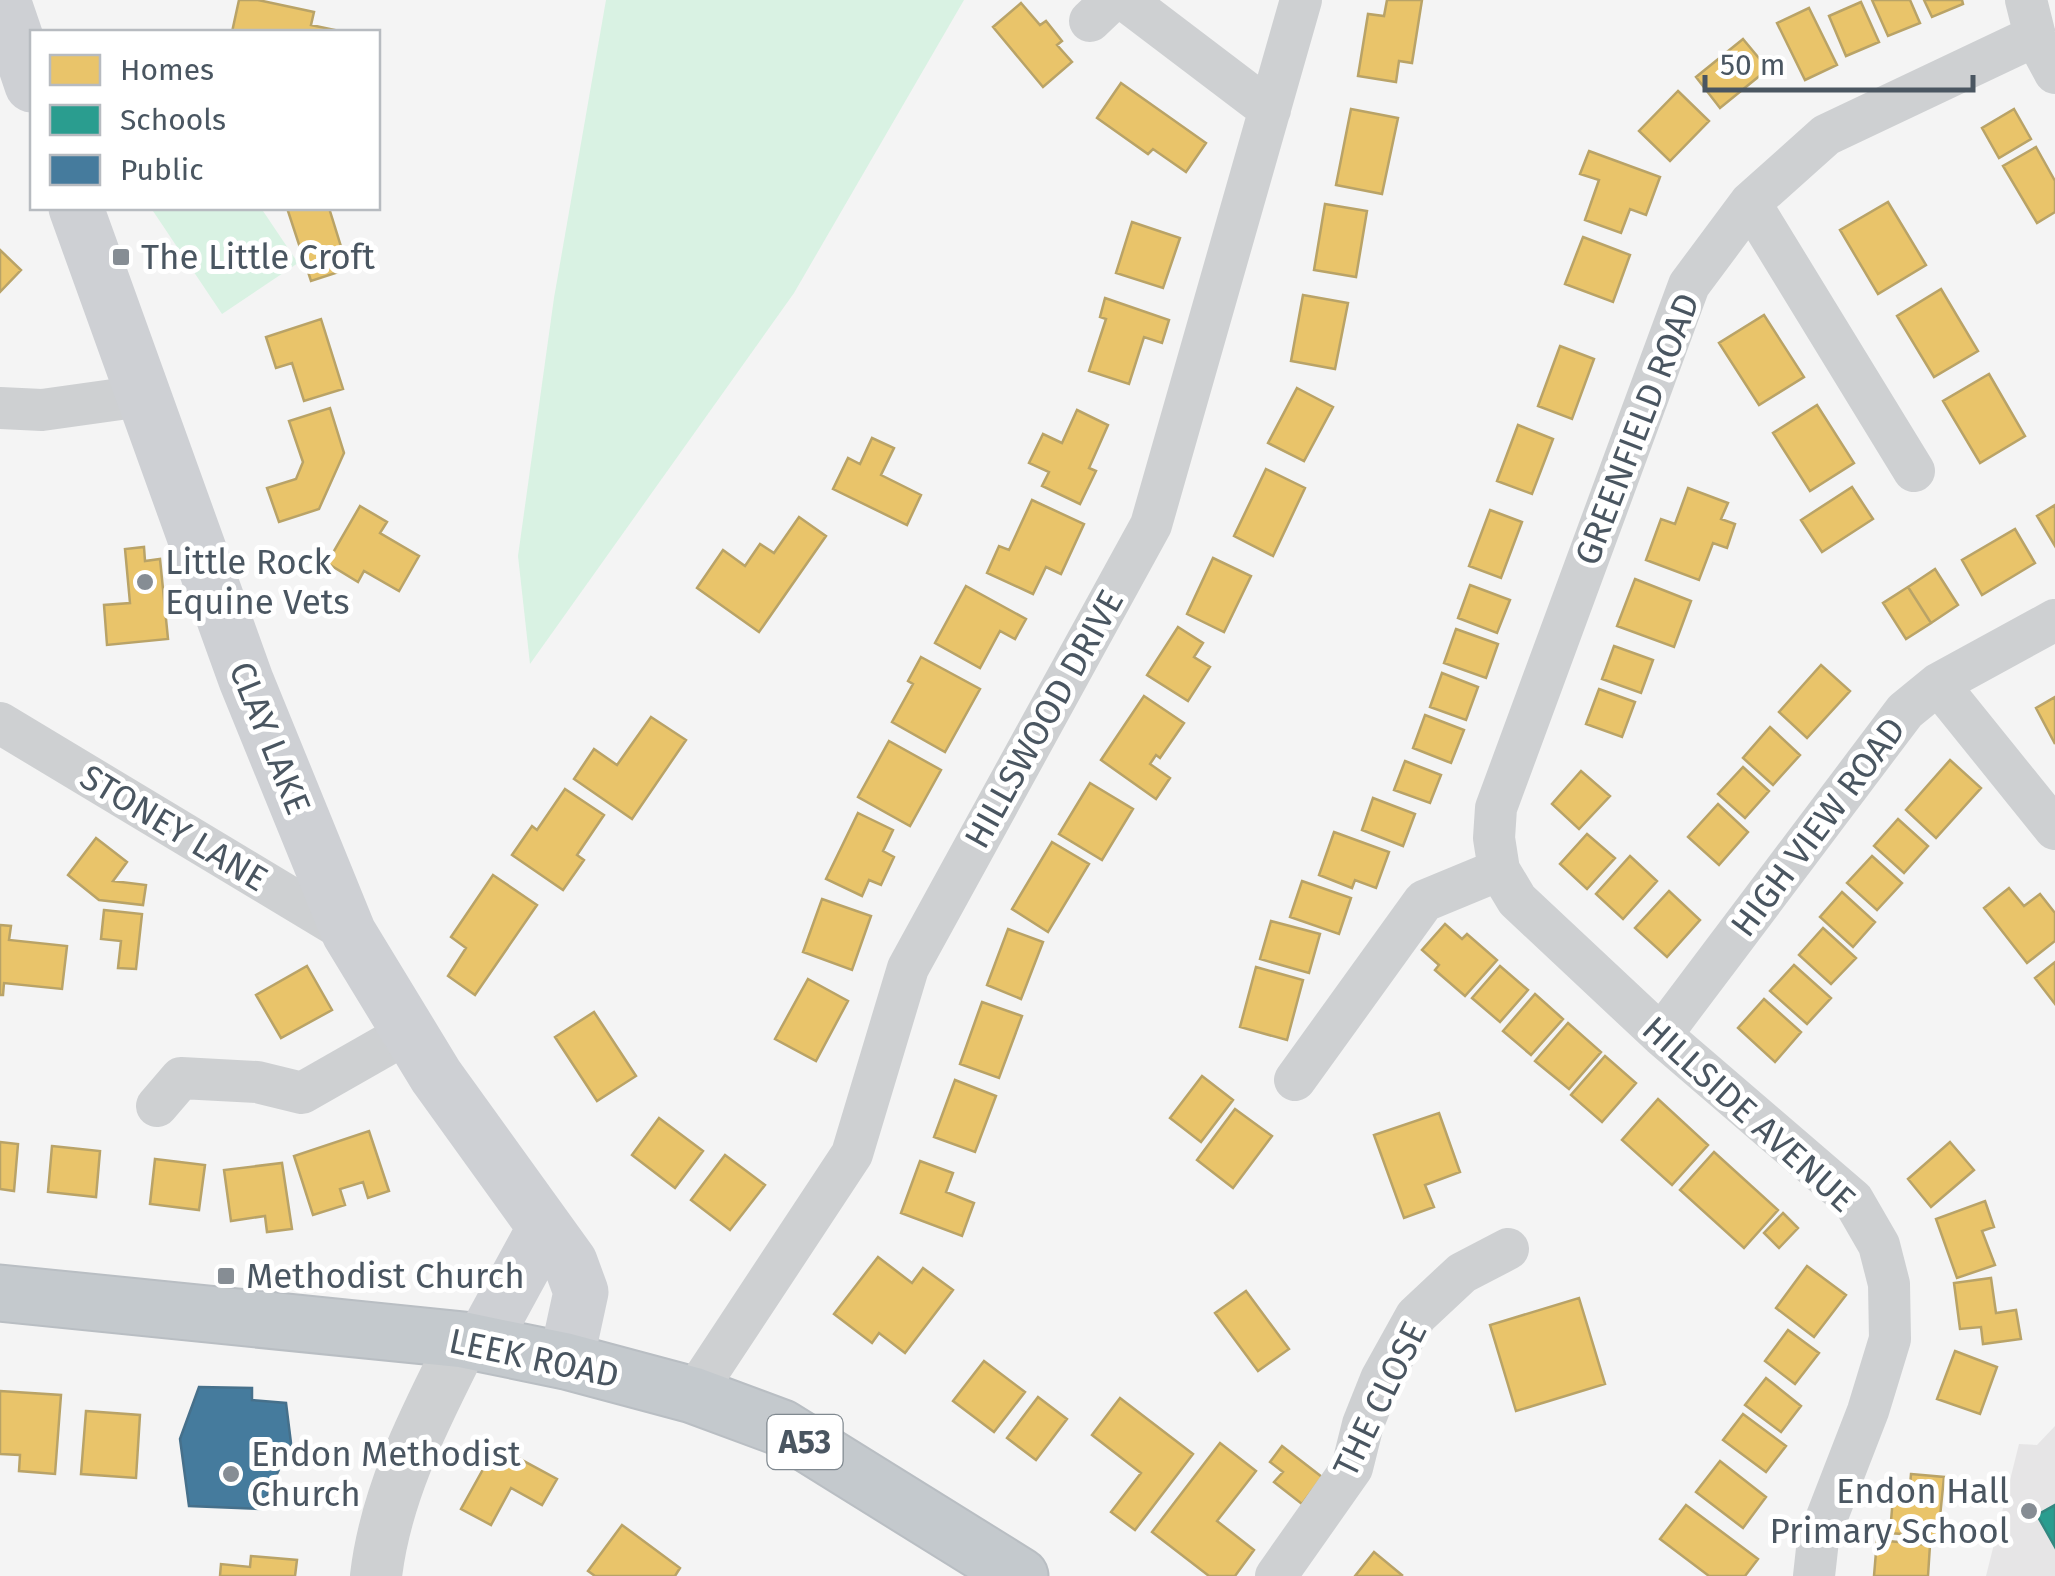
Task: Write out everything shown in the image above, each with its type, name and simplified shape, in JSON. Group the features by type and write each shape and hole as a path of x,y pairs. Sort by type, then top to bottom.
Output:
{"highway":[{"name":"LEEK ROAD","path":"0,1294 473,1342 566,1361 693,1395 782,1428 1020,1576"}],"main road":[{"path":"3,0 30,79"},
{"name":"CLAY LAKE","path":"77,210 246,680 348,933 436,1076 570,1262 580,1292 566,1361"},
{"path":"473,1342 544,1228"}],"street":[{"name":"HILLSWOOD DRIVE","path":"693,1395 852,1154 908,968 1150,525 1301,0"},
{"path":"1109,7 1270,110"},
{"path":"2030,18 2055,73"},
{"name":"GREENFIELD ROAD","path":"1499,870 1494,838 1496,808 1689,285 1750,203 1826,135 2030,18"},
{"path":"1750,203 1918,474"},
{"path":"0,408 42,410 142,396"},
{"name":"HIGH VIEW ROAD","path":"1662,1036 1905,711 1938,684 2055,620"},
{"path":"1938,684 2055,829"},
{"name":"STONEY LANE","path":"0,723 348,933"},
{"path":"1295,1080 1424,901 1499,870"},
{"name":"HILLSIDE AVENUE","path":"1499,870 1517,900 1662,1036 1853,1200 1879,1245 1889,1284 1890,1339 1868,1411 1818,1540 1814,1576"},
{"path":"157,1106 181,1078 257,1082 302,1092 409,1032"},
{"name":"THE CLOSE","path":"1276,1576 1352,1468 1363,1424 1381,1379 1416,1316 1462,1272 1508,1249"},
{"path":"376,1576 380,1545 411,1444 473,1342"}],"shaded area":[{"name":"Endon Hall Primary School","path":"2055,1426 2055,1576 1986,1576 2019,1444 2037,1445"}],"green space":[{"path":"606,0 964,0 794,293 530,664 518,556 554,298"},
{"path":"152,210 262,210 298,263 222,314"}],"building: Homes":[{"path":"239,0 258,0 314,12 311,25 335,30 232,30"},
{"path":"1387,0 1422,0 1412,63 1399,61 1396,82 1358,76 1368,14 1384,16"},
{"path":"1872,0 1910,0 1920,23 1888,36"},
{"path":"1924,0 1962,0 1963,4 1932,17"},
{"path":"1861,2 1879,42 1846,56 1829,16"},
{"path":"1021,3 1040,25 1046,21 1062,41 1057,45 1072,62 1043,87 993,27"},
{"path":"1809,8 1837,65 1805,80 1777,23"},
{"path":"1743,39 1768,69 1720,108 1696,77"},
{"path":"1121,83 1206,143 1186,172 1153,149 1148,154 1097,118"},
{"path":"1678,91 1709,121 1670,161 1639,131"},
{"path":"1351,109 1398,118 1382,194 1336,185"},
{"path":"2014,109 2031,139 1999,158 1982,128"},
{"path":"2036,147 2055,181 2055,212 2037,223 2003,166"},
{"path":"1589,151 1660,177 1646,215 1630,209 1621,233 1585,220 1599,180 1580,174"},
{"path":"1888,202 1926,265 1878,294 1840,230"},
{"path":"1325,204 1367,211 1356,277 1314,270"},
{"path":"288,210 330,210 348,269 311,281"},
{"path":"1132,222 1180,238 1163,288 1116,273"},
{"path":"1583,237 1630,255 1613,302 1565,284"},
{"path":"0,250 21,270 0,292"},
{"path":"1941,289 1978,351 1934,377 1897,316"},
{"path":"1303,295 1348,303 1335,369 1291,361"},
{"path":"1105,298 1169,320 1162,343 1144,337 1129,384 1089,371 1106,319 1100,317"},
{"path":"1764,315 1804,377 1759,405 1719,343"},
{"path":"321,319 343,389 304,401 292,363 276,368 266,337"},
{"path":"1560,346 1594,359 1572,419 1538,406"},
{"path":"1989,374 2025,436 1980,463 1943,401"},
{"path":"1297,388 1333,407 1304,461 1268,443"},
{"path":"1817,405 1854,463 1810,491 1773,433"},
{"path":"330,408 344,453 319,509 279,522 267,488 296,479 303,462 289,421"},
{"path":"1077,410 1108,425 1089,468 1096,471 1080,504 1042,486 1049,472 1029,463 1043,434 1062,443"},
{"path":"1518,425 1553,439 1532,494 1497,481"},
{"path":"872,438 894,448 881,475 921,495 907,525 833,489 848,458 860,464"},
{"path":"1266,469 1305,488 1273,556 1234,536"},
{"path":"1852,487 1873,519 1822,552 1801,520"},
{"path":"1688,488 1728,503 1721,519 1735,524 1727,548 1713,543 1699,580 1646,560 1661,519 1675,524"},
{"path":"1032,500 1084,524 1061,574 1046,567 1033,594 987,573 999,546 1009,550"},
{"path":"2055,505 2055,546 2037,516"},
{"path":"360,506 387,522 380,533 419,556 399,591 364,571 358,582 327,563"},
{"path":"1490,510 1522,522 1501,578 1469,566"},
{"path":"799,517 826,536 759,632 697,588 723,550 745,566 760,544 774,553"},
{"path":"2015,529 2035,563 1982,595 1962,560"},
{"name":"Little Rock Equine Vets","path":"144,547 145,561 160,559 168,639 107,645 104,605 130,603 125,549"},
{"path":"1213,558 1251,576 1224,632 1187,614"},
{"path":"1935,569 1958,605 1931,623 1908,587"},
{"path":"1635,579 1691,601 1674,647 1617,626"},
{"path":"1470,585 1510,600 1497,633 1458,618"},
{"path":"966,586 1026,619 1015,639 1000,631 980,668 935,643"},
{"path":"1908,587 1931,623 1906,639 1883,603"},
{"path":"1178,627 1203,643 1194,657 1210,667 1188,701 1147,675"},
{"path":"1456,629 1498,644 1486,678 1444,663"},
{"path":"1614,646 1653,660 1641,693 1602,679"},
{"path":"921,657 980,689 945,752 892,722 913,684 908,681"},
{"path":"1821,665 1850,691 1807,738 1779,712"},
{"path":"1442,673 1478,687 1466,720 1430,707"},
{"path":"1599,689 1635,702 1622,737 1586,724"},
{"path":"1144,696 1184,723 1160,758 1156,755 1150,764 1170,778 1156,799 1101,760"},
{"path":"2055,697 2055,744 2036,708"},
{"path":"1425,715 1464,730 1451,763 1413,748"},
{"path":"651,717 686,740 632,819 574,779 594,749 617,765"},
{"path":"1770,727 1800,755 1773,785 1743,758"},
{"path":"889,741 941,770 910,826 858,797"},
{"path":"1950,760 1981,788 1936,838 1906,810"},
{"path":"1405,761 1441,775 1430,803 1394,790"},
{"path":"1743,767 1769,791 1745,818 1718,794"},
{"path":"1581,771 1610,796 1579,829 1552,804"},
{"path":"1090,783 1133,809 1102,860 1059,834"},
{"path":"565,789 604,815 577,855 584,860 563,890 512,855 532,826 537,830"},
{"path":"1373,798 1415,814 1403,846 1362,830"},
{"path":"1718,804 1748,832 1719,865 1688,837"},
{"path":"858,813 893,830 883,851 894,857 881,885 869,880 862,896 826,879"},
{"path":"1898,819 1928,846 1904,873 1874,846"},
{"path":"1334,832 1389,852 1376,888 1355,880 1352,888 1319,875"},
{"path":"1587,834 1615,858 1587,889 1560,864"},
{"path":"96,838 127,862 113,881 146,885 143,905 99,900 68,875"},
{"path":"1052,842 1089,864 1048,932 1012,909"},
{"path":"1630,856 1657,881 1623,919 1596,894"},
{"path":"1872,856 1902,883 1877,910 1847,883"},
{"path":"493,875 537,905 475,995 448,976 466,948 451,937"},
{"path":"1302,881 1351,898 1339,934 1290,917"},
{"path":"2009,888 2024,906 2040,894 2055,913 2055,941 2027,963 1984,908"},
{"path":"1669,891 1700,920 1667,957 1635,928"},
{"path":"1842,892 1875,922 1853,947 1820,917"},
{"path":"822,899 871,916 852,970 803,952"},
{"path":"104,910 142,914 136,969 118,968 121,941 101,939"},
{"path":"1271,921 1320,934 1309,973 1260,959"},
{"path":"1445,924 1462,939 1467,934 1497,960 1465,996 1435,970 1439,965 1422,950"},
{"path":"0,925 11,926 9,940 67,946 62,989 4,983 0,995"},
{"path":"1823,928 1856,958 1831,984 1799,955"},
{"path":"1008,929 1043,942 1021,999 987,985"},
{"path":"2055,962 2055,1004 2035,978"},
{"path":"1794,965 1831,998 1807,1024 1770,991"},
{"path":"307,966 332,1010 281,1038 256,995"},
{"path":"1500,966 1528,990 1500,1022 1472,998"},
{"path":"1256,967 1303,980 1287,1040 1240,1027"},
{"path":"808,979 848,1001 816,1061 775,1039"},
{"path":"1535,994 1563,1019 1531,1055 1503,1031"},
{"path":"1764,999 1801,1032 1775,1062 1738,1028"},
{"path":"982,1002 1022,1016 999,1078 960,1064"},
{"path":"594,1012 636,1076 597,1101 555,1037"},
{"path":"1568,1023 1601,1052 1569,1089 1535,1061"},
{"path":"1605,1056 1636,1083 1602,1122 1571,1095"},
{"path":"1202,1076 1233,1100 1201,1142 1170,1118"},
{"path":"955,1080 996,1096 975,1152 934,1137"},
{"path":"1658,1099 1708,1145 1672,1185 1622,1140"},
{"path":"1235,1109 1272,1136 1233,1188 1197,1160"},
{"path":"1439,1113 1460,1172 1425,1185 1434,1207 1404,1218 1374,1135"},
{"path":"659,1118 703,1151 675,1188 632,1155"},
{"path":"369,1131 389,1191 368,1198 363,1182 340,1189 345,1205 313,1215 294,1156"},
{"path":"0,1142 18,1144 14,1191 0,1189"},
{"path":"1950,1142 1974,1170 1931,1207 1908,1179"},
{"path":"52,1146 100,1151 96,1197 48,1192"},
{"path":"1714,1152 1778,1210 1744,1248 1680,1190"},
{"path":"725,1155 765,1185 730,1230 691,1200"},
{"path":"155,1159 205,1165 199,1210 150,1204"},
{"path":"920,1161 953,1173 946,1192 974,1203 962,1236 901,1213"},
{"path":"282,1163 292,1229 267,1232 265,1216 231,1221 224,1170"},
{"path":"1985,1201 1994,1227 1982,1231 1995,1265 1957,1278 1936,1219"},
{"path":"1783,1213 1798,1228 1779,1248 1764,1233"},
{"path":"878,1257 912,1283 923,1268 953,1290 905,1353 879,1333 872,1343 834,1314"},
{"path":"1807,1266 1846,1295 1814,1337 1776,1308"},
{"path":"1991,1278 1996,1313 2016,1310 2021,1339 1983,1344 1981,1327 1960,1329 1954,1283"},
{"path":"1246,1291 1289,1349 1258,1371 1215,1313"},
{"path":"1579,1298 1605,1384 1516,1411 1490,1325"},
{"path":"1788,1330 1819,1353 1795,1384 1765,1361"},
{"path":"1955,1351 1997,1367 1980,1414 1937,1399"},
{"path":"984,1361 1025,1392 994,1432 953,1401"},
{"path":"1766,1378 1801,1406 1781,1432 1745,1405"},
{"path":"0,1391 61,1395 55,1474 19,1471 20,1455 0,1454"},
{"path":"1038,1397 1067,1419 1036,1460 1007,1438"},
{"path":"1120,1398 1193,1454 1135,1530 1111,1512 1141,1473 1092,1435"},
{"path":"86,1411 140,1415 136,1478 81,1474"},
{"path":"1743,1414 1786,1446 1766,1472 1723,1440"},
{"path":"1220,1443 1256,1471 1217,1521 1254,1550 1235,1576 1209,1576 1152,1532"},
{"path":"496,1446 557,1479 542,1505 511,1488 491,1525 461,1509"},
{"path":"1282,1446 1322,1477 1302,1504 1274,1482 1283,1472 1270,1462"},
{"path":"1720,1461 1766,1497 1743,1528 1696,1492"},
{"path":"1911,1474 1944,1477 1938,1537 1890,1533 1893,1497 1909,1498"},
{"path":"1686,1505 1758,1559 1745,1576 1709,1576 1660,1539"},
{"path":"622,1525 680,1568 675,1576 595,1576 588,1571"},
{"path":"1877,1540 1930,1545 1928,1576 1874,1576"},
{"path":"1374,1552 1402,1575 1355,1576"},
{"path":"251,1556 297,1560 295,1576 220,1576 221,1564 250,1567"}],"building: Schools":[{"path":"2055,1505 2055,1547 2037,1515"}],"building: Public":[{"name":"Endon Methodist Church","path":"199,1387 252,1388 252,1400 286,1403 291,1443 261,1509 189,1506 180,1439"}],"place":[{"name":"The Little Croft","path":"121,257"},
{"name":"Little Rock Equine Vets","path":"145,582"},
{"name":"Methodist Church","path":"226,1276"},
{"name":"Endon Methodist Church","path":"231,1474"},
{"name":"Endon Hall Primary School","path":"2029,1511"}]}
